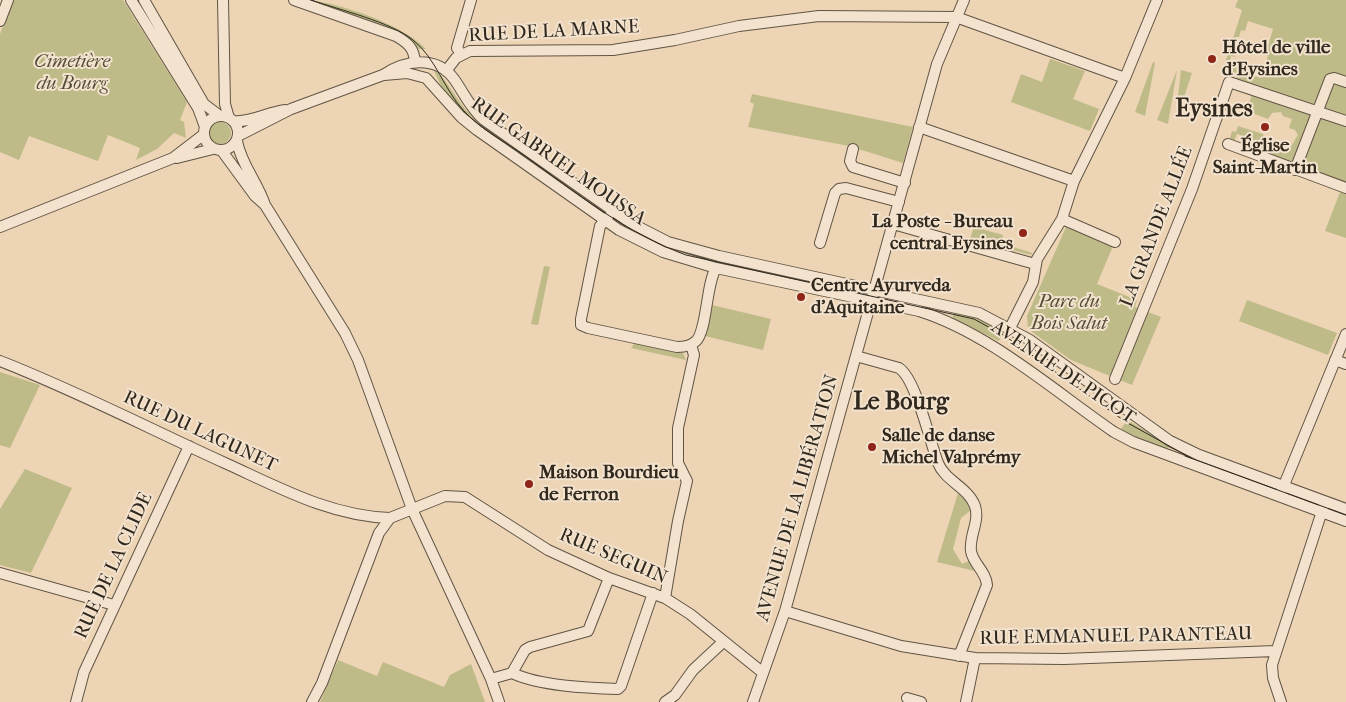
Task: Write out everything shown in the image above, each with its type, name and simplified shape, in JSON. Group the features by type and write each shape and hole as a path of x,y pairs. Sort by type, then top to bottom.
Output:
{"street":[{"path":"0,21 8,0"},
{"path":"132,0 198,108 205,141 217,150 255,196 265,205"},
{"path":"144,0 204,104 228,118 241,122 268,112 291,109"},
{"path":"223,0 225,104 241,157 261,192 265,205 345,333 358,360 412,509 491,679 499,702"},
{"path":"294,0 396,36 414,51 415,62"},
{"path":"461,54 457,48 471,0"},
{"path":"874,290 937,64 964,0"},
{"path":"1010,328 1033,282 1037,259 1062,220 1074,181 1125,78 1157,0"},
{"name":"RUE DE LA MARNE","path":"446,71 461,54 480,50 613,50 675,40 739,26 819,16 956,16"},
{"path":"956,16 1125,78"},
{"path":"0,227 173,158 217,150 228,150 237,139 291,109 383,75 395,66 415,62 432,64 446,71"},
{"name":"RUE GABRIEL MOUSSA","path":"446,71 469,104 484,120 616,214 650,234 687,248 874,290"},
{"name":"RUE GABRIEL MOUSSA","path":"383,75 407,73 426,78 465,121 604,220 663,252 716,268 872,301"},
{"path":"1295,170 1330,79 1334,78 1346,82"},
{"name":"LA GRANDE ALLÉE","path":"1115,379 1192,189 1228,82 1318,112"},
{"path":"1318,112 1346,121"},
{"path":"173,158 204,131 211,119 228,118"},
{"path":"919,127 1074,181"},
{"path":"1228,144 1346,188"},
{"path":"853,149 850,161 853,167 905,183"},
{"path":"820,243 835,193 839,189 846,188 899,202"},
{"path":"616,214 604,220 600,226 581,325 678,347 691,345 699,337 711,280 716,268"},
{"path":"1062,220 1115,242"},
{"path":"892,224 1035,264"},
{"name":"AVENUE DE LA LIBÉRATION","path":"753,702 785,611 874,290"},
{"name":"AVENUE DE PICOT","path":"874,290 967,310 1010,328 1170,441 1199,455 1284,484 1346,509"},
{"name":"AVENUE DE PICOT","path":"872,301 919,311 961,326 1114,432 1133,442 1346,521"},
{"path":"1280,495 1346,334"},
{"path":"665,598 687,481 678,463 678,428 694,355 691,345"},
{"path":"856,356 899,368 904,372 918,402 939,466 968,495 975,508 977,520 970,549 985,575 987,585 960,656"},
{"path":"1335,360 1346,364"},
{"name":"RUE DU LAGUNET","path":"0,361 47,379 305,500 356,515 390,518"},
{"name":"RUE DE LA CLIDE","path":"76,702 84,672 189,446"},
{"name":"RUE SEGUIN","path":"390,518 445,496 465,497 548,550 609,578 665,598 690,614 762,672"},
{"path":"1281,702 1273,678 1272,664 1326,500"},
{"path":"312,702 322,683 379,532 390,518"},
{"path":"0,573 114,605"},
{"path":"512,673 525,650 530,646 588,631 609,578"},
{"path":"491,679 512,673 522,678 547,682 618,689 621,686 653,593"},
{"name":"RUE EMMANUEL PARANTEAU","path":"785,611 901,646 975,658 1064,659 1275,651"},
{"path":"665,702 675,695 693,670 723,642"},
{"path":"966,702 975,658"},
{"path":"907,698 921,702"}],"green space":[{"name":"Cimetière du Bourg","path":"13,0 123,0 187,102 180,120 184,122 186,138 174,133 157,149 136,160 140,148 108,135 98,161 29,136 19,160 0,152 0,34"},
{"path":"302,0 332,4 386,23 416,40 426,49 419,49 411,42"},
{"path":"1238,0 1346,0 1346,182 1303,166 1306,158 1297,155 1293,163 1257,150 1259,142 1237,134 1234,142 1229,141 1232,131 1236,132 1238,126 1263,134 1265,145 1269,147 1273,145 1288,151 1298,135 1295,130 1289,128 1292,119 1283,116 1281,112 1272,113 1268,119 1247,111 1254,87 1235,81 1237,75 1223,70 1231,44 1239,49 1235,48 1233,54 1236,57 1231,56 1228,70 1231,71 1233,66 1237,68 1236,70 1261,78 1268,56 1251,49 1253,42 1268,46 1273,29 1248,21 1245,31 1241,30 1239,37 1236,37 1234,43 1232,42 1242,10 1235,7"},
{"path":"1050,59 1085,71 1073,99 1099,109 1090,131 1011,102 1021,74 1042,82"},
{"path":"1153,62 1155,63 1145,116 1135,112"},
{"path":"433,69 442,77 467,111 583,195 580,199 463,115 444,92"},
{"path":"1177,70 1168,124 1157,120"},
{"path":"1181,70 1192,73 1178,115 1176,114"},
{"path":"752,94 913,127 903,163 849,146 748,127 754,104 750,102"},
{"path":"220,122 228,125 231,133 228,141 220,144 212,141 209,133 212,125"},
{"path":"1340,192 1346,194 1346,238 1325,231"},
{"path":"627,225 648,237 850,288 849,293 685,257 624,229"},
{"path":"974,227 1003,235 1002,239 1015,244 1014,247 1032,253 1031,255 970,239"},
{"name":"Parc du Bois Salut","path":"1066,227 1113,246 1097,284 1137,300 1135,307 1161,317 1132,385 1071,360 1028,329 1027,316"},
{"path":"544,266 550,267 538,325 531,324"},
{"path":"1247,300 1337,333 1328,355 1239,321"},
{"path":"712,305 771,319 763,350 705,336"},
{"path":"955,310 976,317 1004,332 999,341 952,319"},
{"path":"635,343 683,353 686,360 631,348"},
{"path":"0,372 40,385 10,448 0,445"},
{"path":"1127,420 1169,444 1166,452 1135,438 1121,429"},
{"path":"25,469 72,488 31,573 0,565 0,509"},
{"path":"958,493 967,501 971,510 961,518 953,549 962,564 969,561 975,571 937,562"},
{"path":"338,660 377,676 383,662 444,687 450,675 471,664 485,702 320,702"}],"tram line":[{"path":"311,0 379,22 413,40 428,56 457,103 477,124 602,211 664,246 686,255 974,319 1005,336 1126,422 1191,458"},
{"path":"1185,456 1346,515"}],"place":[{"name":"Hôtel de ville d'Eysines","path":"1212,59"},
{"name":"Église Saint-Martin","path":"1265,127"},
{"name":"La Poste - Bureau central Eysines","path":"1023,233"},
{"name":"Centre Ayurveda d’Aquitaine","path":"801,297"},
{"name":"Salle de danse Michel Valprémy","path":"872,447"},
{"name":"Maison Bourdieu de Ferron","path":"529,484"}],"district":[{"name":"Eysines","path":"1214,110"},
{"name":"Le Bourg","path":"901,403"}]}
